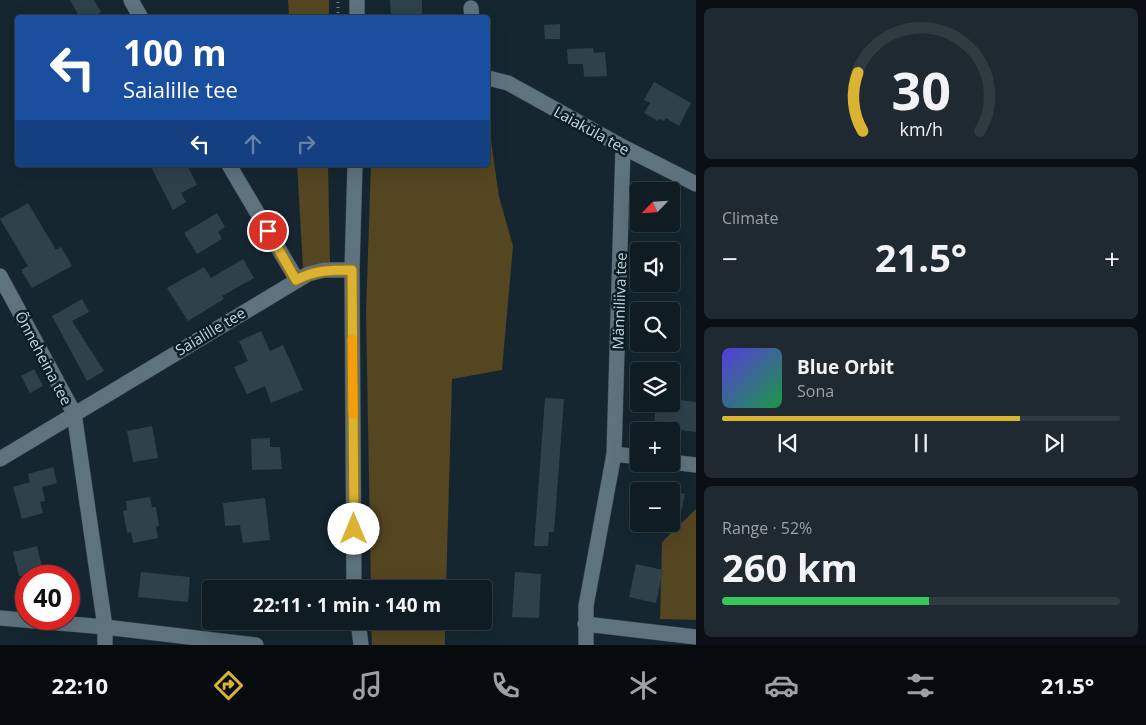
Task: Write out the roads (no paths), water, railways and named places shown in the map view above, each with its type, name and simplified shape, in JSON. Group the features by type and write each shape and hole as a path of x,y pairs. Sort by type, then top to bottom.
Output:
{"street":[{"path":"131,0 139,15"},
{"path":"357,0 357,15"},
{"name":"Laiaküla tee","path":"490,78 508,83 623,147 696,184"},
{"name":"Männiliiva tee","path":"586,645 586,606 614,454 623,147"},
{"path":"230,167 296,280"},
{"path":"354,167 352,270 354,580"},
{"name":"Saialille tee","path":"0,459 74,412 296,280 308,274 324,270 352,270"},
{"name":"Õnneheina tee","path":"0,276 74,412"},
{"path":"74,412 105,645"},
{"path":"614,454 630,456"},
{"path":"680,463 696,465"},
{"path":"0,618 104,627 256,645"},
{"path":"585,624 696,637"},
{"path":"359,630 361,645"}]}
